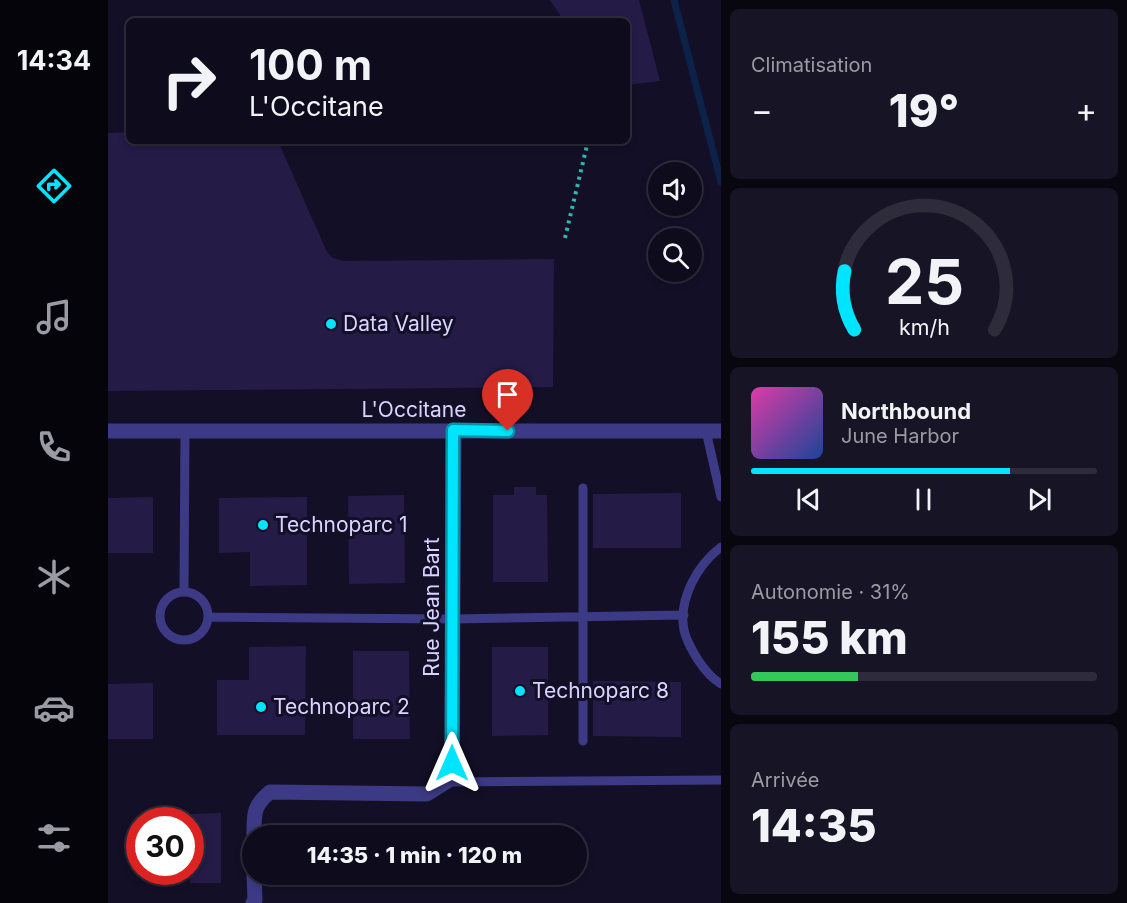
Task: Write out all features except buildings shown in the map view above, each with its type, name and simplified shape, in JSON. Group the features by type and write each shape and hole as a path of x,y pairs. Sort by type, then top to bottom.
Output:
{"street":[{"name":"Rue Jean Bart","path":"446,782 452,763 453,430"},
{"name":"L'Occitane","path":"108,431 713,431"},
{"path":"254,825 254,814 259,801 270,792 427,794 446,782"},
{"path":"253,903 254,885"}],"lane":[{"path":"184,592 185,431"},
{"path":"713,431 720,497"},
{"path":"583,488 585,616 583,741"},
{"path":"720,547 697,573 686,599 684,615 684,629 695,655 720,684"},
{"path":"184,592 199,597 207,610 208,617 207,625 196,637 180,640 166,633 162,626 161,610 169,597 184,592"},
{"path":"208,617 453,619 684,615"},
{"path":"446,782 720,780"}],"path":[{"path":"565,238 587,144"}],"waterway":[{"path":"674,0 721,182"}],"place":[{"name":"Data Valley","path":"331,324"},
{"name":"Technoparc 1","path":"263,525"},
{"name":"Technoparc 8","path":"520,691"},
{"name":"Technoparc 2","path":"261,707"}],"route":[{"path":"452,763 453,430 508,431"}]}
